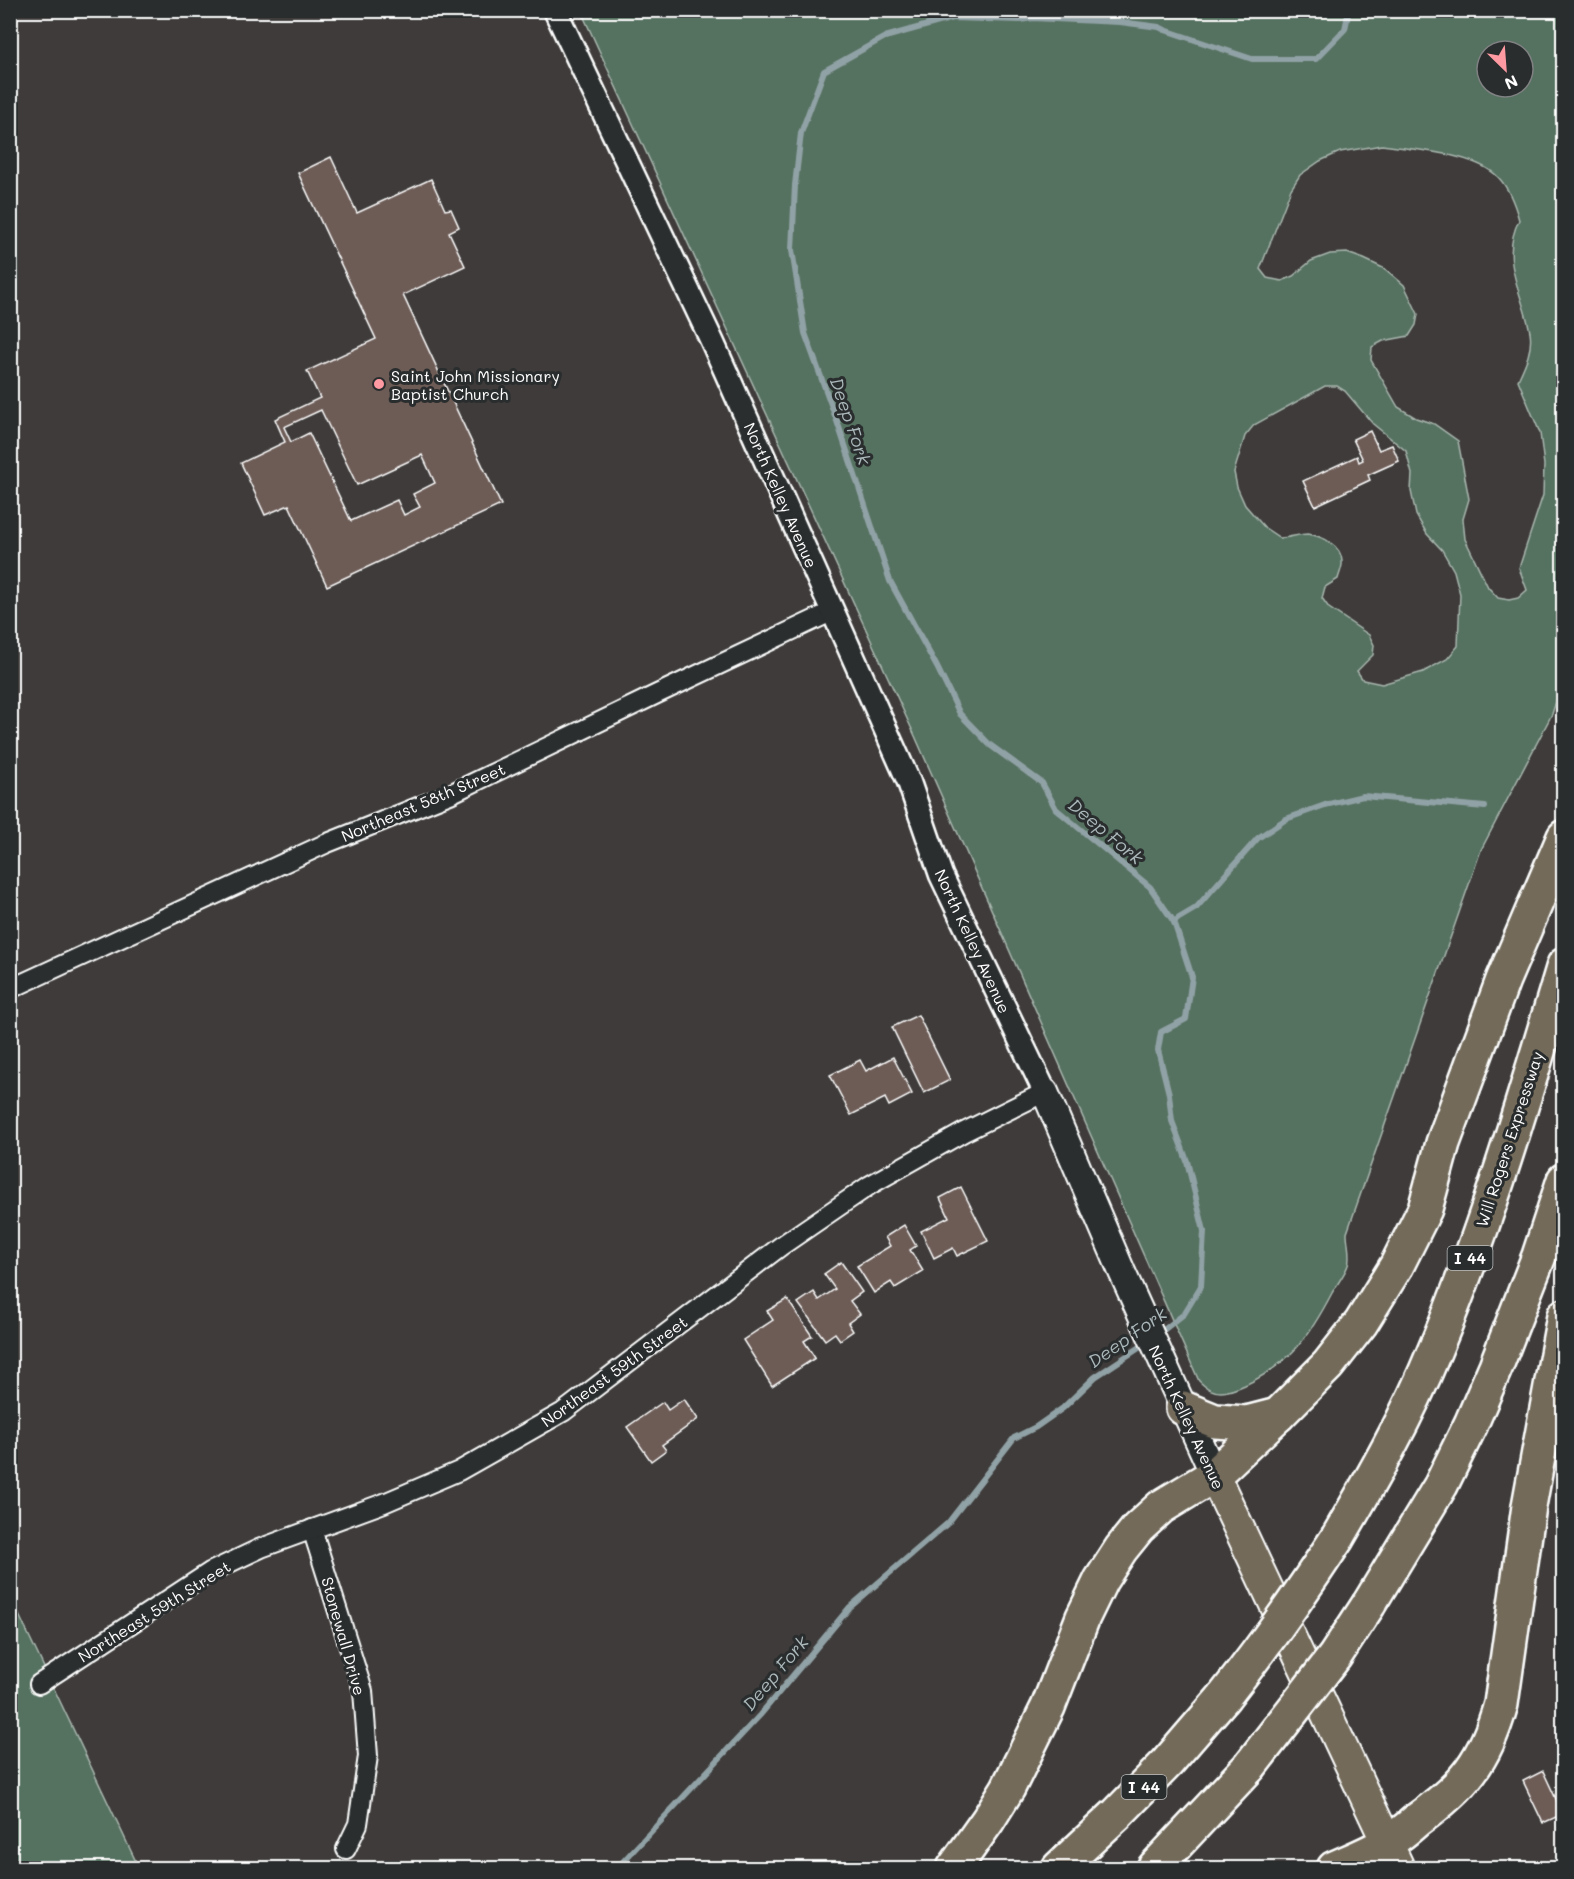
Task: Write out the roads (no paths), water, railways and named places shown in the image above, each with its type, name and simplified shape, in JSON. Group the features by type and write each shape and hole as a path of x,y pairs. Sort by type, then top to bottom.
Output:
{"highway":[{"path":"954,1869 1008,1788 1048,1707 1083,1617 1111,1564 1138,1528 1161,1507 1214,1475 1328,1365 1361,1323 1397,1265 1425,1209 1443,1143 1499,991 1563,837"},
{"name":"Will Rogers Expressway","path":"1059,1869 1167,1763 1223,1698 1289,1611 1338,1537 1395,1436 1438,1342 1503,1164 1563,965"},
{"path":"1154,1869 1249,1767 1335,1656 1370,1604 1441,1485 1471,1424 1526,1289 1563,1180"},
{"path":"1334,1869 1393,1856 1466,1777 1494,1731 1501,1704 1529,1506 1563,1316"},
{"path":"1182,1408 1215,1421 1247,1423 1278,1415"}],"main road":[{"name":"North Kelley Avenue","path":"1045,1092 1182,1408 1393,1856"}],"street":[{"name":"North Kelley Avenue","path":"555,10 676,262 909,782 941,874 1045,1092"},
{"name":"Northeast 58th Street","path":"10,989 325,844 450,794 833,611"},
{"name":"Northeast 59th Street","path":"39,1684 210,1572 261,1548 384,1503 459,1471 563,1412 781,1246 870,1185 964,1132 1045,1092"},
{"name":"Stonewall Drive","path":"312,1529 363,1691 368,1756 358,1824 346,1849"}],"waterway":[{"name":"Deep Fork","path":"1156,1336 1184,1314 1201,1286 1204,1231 1187,1161 1172,1121 1169,1094 1158,1050 1161,1032 1186,1019 1192,977 1174,922 1150,887 1056,809 1042,783 990,745 960,714 890,581 805,333 792,250 795,185 801,133 824,71 885,37 953,18 1020,20 1033,18 1120,22 1159,27 1252,59 1316,59 1345,29 1349,10"},
{"path":"1174,922 1196,908 1258,838 1286,819 1325,805 1363,796 1485,807"},
{"name":"Deep Fork","path":"617,1868 760,1715 850,1607 948,1523 1014,1438 1036,1427 1063,1408 1095,1377 1148,1342"}],"place":[{"name":"Saint John Missionary Baptist Church","path":"379,384"}]}
